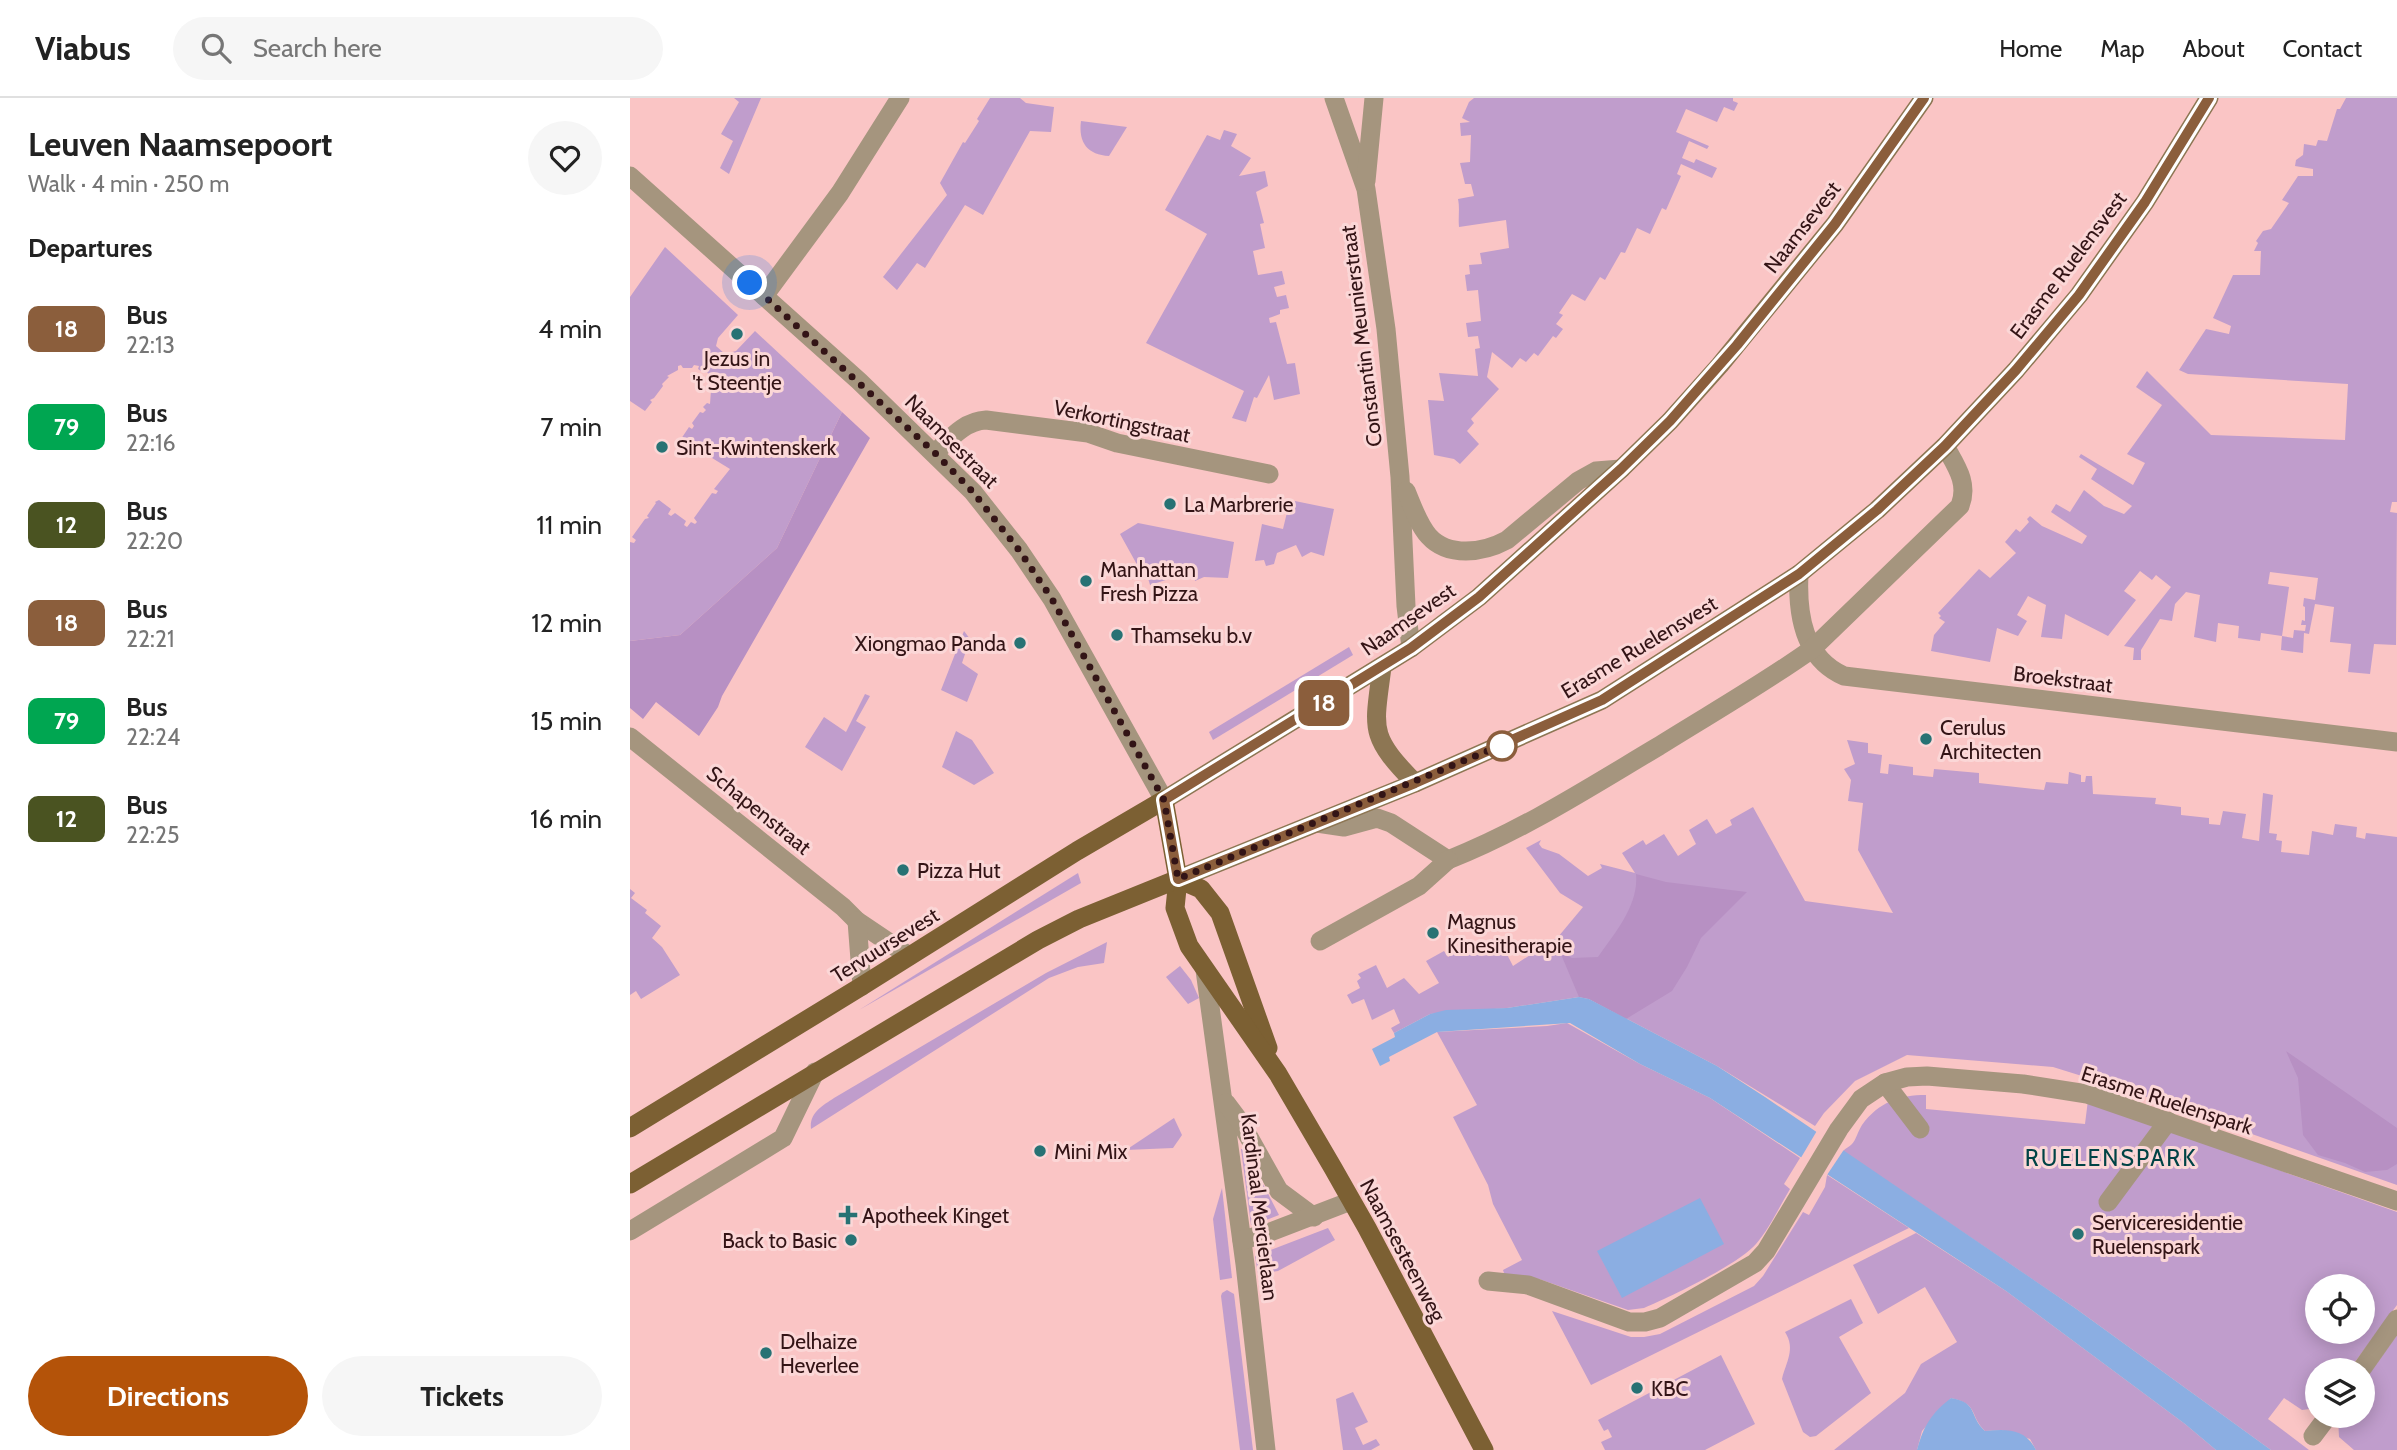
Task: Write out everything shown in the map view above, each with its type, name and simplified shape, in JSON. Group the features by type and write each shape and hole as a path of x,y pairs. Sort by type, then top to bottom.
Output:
{"main road":[{"name":"Naamsevest","path":"1164,800 1411,648 1479,597 1621,469 1670,421 1729,354 1835,224 1924,98"},
{"name":"Erasme Ruelensvest","path":"1178,879 1415,783 1602,700 1799,574 1877,510 1945,446 2016,370 2079,295 2145,202 2209,98"},
{"path":"1382,667 1376,730 1381,744 1415,783"},
{"path":"630,1184 1038,940 1079,919 1178,879 1164,800"},
{"name":"Tervuursevest","path":"630,1128 1164,800"},
{"name":"Naamsesteenweg","path":"1278,1074 1220,913 1201,889 1178,879 1175,908 1189,946 1278,1074 1351,1201 1484,1450"}],"street":[{"path":"764,296 841,193 900,98"},
{"name":"Constantin Meunierstraat","path":"1334,98 1366,189 1386,329 1400,477 1406,606 1411,648"},
{"name":"Constantin Meunierstraat","path":"1366,189 1374,98"},
{"name":"Naamsestraat","path":"630,176 935,453 973,492 1026,560 1052,599 1164,800"},
{"name":"Verkortingstraat","path":"935,453 974,420 985,420 1088,433 1117,443 1269,474"},
{"path":"1320,941 1419,886 1448,860 1521,827 1626,766 1812,649 1960,506 1965,493 1963,481 1945,446"},
{"name":"Constantin Meunierstraat","path":"1400,477 1427,535 1439,546 1451,551 1477,551 1495,547 1507,540 1578,481 1596,471 1621,469"},
{"name":"Broekstraat","path":"1799,574 1801,623 1812,649 1830,670 1844,676 2397,742"},
{"name":"Schapenstraat","path":"630,737 843,906 857,921 909,956"},
{"name":"Erasme Ruelensvest","path":"1317,823 1344,827 1377,818 1391,823 1448,860"},
{"path":"857,921 862,986"},
{"name":"Kardinaal Mercierlaan","path":"1205,970 1242,1240 1266,1450"},
{"path":"630,1231 783,1138 815,1072"},
{"name":"Erasme Ruelenspark","path":"1488,1281 1528,1285 1629,1322 1652,1321 1755,1263 1766,1251 1839,1129 1861,1099 1885,1083 1907,1077 1927,1076 2023,1084 2087,1094 2397,1201"},
{"path":"1885,1083 1920,1129"},
{"path":"1224,1101 1241,1123 1279,1191 1314,1217"},
{"path":"2108,1202 2168,1121"},
{"path":"1242,1240 1314,1217 1351,1201"},
{"path":"2369,1358 2397,1319"},
{"path":"2313,1436 2319,1428"}],"shaded area":[{"path":"734,98 761,98 729,174 720,168 733,141 721,134 739,102"},
{"path":"990,98 1020,98 1026,103 1054,107 1051,132 1030,131 983,215 965,205 925,268 917,263 897,290 883,277 947,195 940,183 963,142 965,143 979,121 977,119"},
{"path":"1474,98 1733,98 1733,101 1738,103 1734,111 1724,107 1717,122 1686,109 1676,132 1709,146 1707,149 1689,141 1682,158 1694,163 1696,159 1717,168 1712,178 1681,164 1677,174 1681,176 1666,210 1662,208 1650,234 1637,228 1625,253 1621,252 1605,280 1600,277 1585,301 1572,294 1559,313 1563,315 1556,324 1563,329 1556,338 1553,336 1538,356 1534,353 1526,362 1520,358 1512,368 1492,352 1487,377 1499,389 1471,419 1474,423 1467,431 1479,444 1460,464 1454,459 1434,455 1428,400 1444,401 1439,373 1478,376 1475,349 1480,348 1478,336 1468,337 1466,323 1481,321 1478,290 1467,291 1465,275 1470,274 1469,265 1482,264 1480,253 1509,248 1506,220 1459,227 1458,199 1474,196 1471,184 1465,184 1460,163 1470,162 1471,135 1461,136 1460,123 1470,122 1462,118 1469,102"},
{"path":"2346,98 2397,98 2397,502 2392,502 2390,512 2397,513 2396,645 2374,644 2370,674 2348,672 2351,644 2330,642 2334,607 2315,604 2309,634 2304,633 2303,653 2281,650 2282,636 2261,633 2260,641 2238,638 2239,626 2218,623 2216,642 2194,637 2200,595 2186,592 2175,604 2172,621 2160,619 2141,650 2141,660 2133,660 2134,648 2124,646 2171,587 2156,575 2152,580 2140,571 2124,591 2136,600 2108,636 2065,614 2062,639 2041,637 2046,605 2028,596 2017,615 2027,621 2018,636 1997,628 1990,662 1931,651 1934,635 1945,622 1939,618 1941,616 1938,613 1979,569 1990,578 2016,553 2005,542 2016,529 2020,532 2029,522 2027,519 2030,516 2042,526 2082,544 2087,536 2051,512 2056,504 2070,512 2084,490 2104,506 2124,514 2132,506 2091,479 2097,469 2079,457 2081,454 2133,485 2145,463 2127,454 2162,405 2136,387 2147,371 2211,435 2345,440 2348,384 2188,374 2179,370 2206,329 2229,334 2231,326 2213,318 2233,275 2260,275 2261,251 2254,251 2258,243 2256,241 2263,231 2271,229 2289,203 2282,200 2298,176 2313,176 2313,169 2295,166 2296,160 2303,155 2304,144 2316,146 2318,140 2327,141 2337,109 2340,109","holes":["2270,572 2318,578 2315,600 2304,598 2305,621 2302,620 2301,625 2306,625 2305,631 2294,630 2293,638 2282,636 2289,587 2268,584"]},
{"path":"1081,121 1127,127 1109,156 1095,153 1086,146 1081,136"},
{"path":"1224,130 1237,134 1231,146 1251,158 1239,176 1265,171 1268,186 1256,192 1264,223 1260,224 1265,248 1253,251 1258,275 1282,271 1285,284 1274,287 1277,297 1286,295 1289,308 1280,310 1280,314 1269,318 1270,323 1276,322 1287,364 1295,363 1300,394 1274,400 1269,375 1257,398 1254,397 1246,422 1232,418 1244,391 1146,343 1207,234 1165,210 1207,135 1220,140"},
{"path":"665,247 738,315 718,338 716,346 725,354 736,351 755,331 842,412 777,548 680,635 630,641 630,542 634,543 636,540 632,537 645,519 649,518 647,516 659,500 671,509 668,514 671,516 675,513 686,521 684,525 687,527 691,522 695,524 697,522 694,518 712,493 716,494 718,491 714,489 730,469 681,439 689,427 692,429 692,423 700,412 706,410 703,407 707,403 710,404 711,390 715,390 708,378 710,376 698,369 699,366 678,366 678,370 667,376 669,377 650,400 652,402 645,411 630,401 630,297"},
{"path":"842,412 870,438 718,707 699,736 656,702 643,719 630,708 630,641 680,635 777,548"},
{"path":"1290,500 1334,509 1324,556 1311,552 1302,557 1296,545 1277,553 1274,564 1266,566 1264,560 1255,561 1262,524 1283,529"},
{"path":"1138,523 1234,542 1228,578 1204,577 1195,581 1194,571 1150,585 1145,568 1140,570 1120,534"},
{"path":"964,631 970,639 962,663 978,674 967,702 941,690"},
{"path":"1349,647 1353,655 1213,740 1209,732"},
{"path":"865,694 870,696 856,721 866,727 842,771 805,747 824,717 846,732"},
{"path":"956,731 972,740 994,773 974,785 942,767"},
{"path":"1847,740 1868,743 1868,753 1882,755 1880,773 1888,774 1889,764 1913,767 1913,775 1933,777 1934,769 1979,773 1979,783 2044,790 2046,782 2068,784 2069,772 2081,775 2081,782 2085,782 2086,776 2092,776 2093,794 2156,798 2155,804 2181,807 2181,815 2209,818 2209,824 2220,825 2223,811 2246,814 2242,838 2259,841 2263,793 2273,795 2269,833 2277,834 2276,840 2282,841 2281,852 2309,855 2312,831 2333,835 2335,824 2357,827 2356,837 2365,839 2366,833 2397,837 2397,1185 2130,1091 2053,1067 1907,1055 1855,1081 1815,1126 1717,1066 1589,999 1579,997 1507,1008 1430,1014 1394,1033 1391,1028 1400,1023 1394,1009 1372,1020 1364,999 1352,1004 1347,995 1360,988 1357,981 1361,978 1358,974 1376,965 1387,988 1404,978 1419,994 1439,983 1426,961 1444,951 1448,957 1464,948 1465,950 1498,937 1513,966 1558,937 1583,907 1560,893 1526,848 1541,840 1539,844 1542,848 1559,854 1588,876 1602,868 1600,864 1635,873 1622,853 1643,840 1646,845 1664,834 1678,856 1696,844 1689,830 1707,819 1716,834 1732,825 1730,820 1753,807 1805,901 1893,913 1858,850 1863,803 1848,801 1851,780 1844,769 1855,764"},
{"path":"1078,873 1081,883 859,1010"},
{"path":"1636,874 1666,882 1747,892 1701,938 1672,991 1626,1019 1589,999 1579,997 1560,952 1572,958 1598,957 1630,908"},
{"path":"630,889 635,893 631,898 647,910 645,913 661,926 652,938 662,947 680,975 641,999 636,991 630,995"},
{"path":"1107,942 1104,963 1078,967 1049,978 811,1129 814,1114 834,1098 1046,973"},
{"path":"1180,966 1191,980 1199,998 1188,1004 1166,977"},
{"path":"1567,1023 1640,1064 1710,1098 1800,1158 1784,1184 1790,1189 1756,1244 1720,1270 1644,1308 1628,1310 1539,1279 1505,1276 1503,1270 1522,1260 1453,1117 1477,1105 1437,1032"},
{"path":"2286,1051 2397,1128 2397,1164 2387,1170 2365,1172 2318,1155 2303,1135 2298,1078"},
{"path":"1926,1095 1926,1109 2085,1124 2088,1100 2397,1212 2397,1305 2375,1335 2375,1274 2305,1274 2305,1344 2368,1344 2358,1358 2305,1358 2305,1410 2284,1398 2268,1419 2309,1450 2271,1450 2075,1308 1843,1151 1853,1142 1862,1125 1875,1111 1898,1098"},
{"path":"1174,1118 1182,1135 1173,1148 1126,1150"},
{"path":"1241,1149 1245,1149 1279,1215 1254,1225 1251,1225"},
{"path":"1827,1175 1909,1228 1591,1385 1552,1311 1631,1337 1660,1334 1754,1286 1803,1212 1809,1215 1825,1187"},
{"path":"1222,1188 1232,1278 1220,1280 1213,1219"},
{"path":"1328,1228 1335,1240 1278,1271 1258,1274 1255,1256"},
{"path":"1916,1233 2006,1291 2216,1450 2036,1450 2030,1439 2001,1430 1985,1431 1966,1403 1951,1398 1922,1431 1917,1450 1834,1450 1905,1393 1921,1364 1957,1342 1925,1287 1878,1314 1853,1265"},
{"path":"1227,1290 1234,1294 1253,1450 1240,1450 1221,1296"},
{"path":"1851,1299 1863,1323 1839,1337 1871,1393 1816,1436 1810,1437 1803,1432 1782,1379 1790,1350 1785,1332"},
{"path":"2397,1335 2397,1450 2354,1450 2339,1437 2339,1428 2375,1428 2375,1365"},
{"path":"1721,1355 1755,1424 1705,1450 1605,1450 1601,1442 1612,1437 1608,1429 1604,1431 1598,1420"},
{"path":"1353,1392 1368,1422 1355,1428 1363,1445 1376,1439 1380,1445 1371,1450 1343,1450 1336,1399"}],"water":[{"path":"1579,997 1589,999 1717,1066 1765,1097 2075,1308 2271,1450 2216,1450 2006,1291 1710,1098 1640,1064 1570,1023 1437,1032 1389,1057 1390,1061 1380,1066 1372,1049 1395,1037 1394,1033 1430,1014 1446,1010 1507,1008"},
{"path":"1700,1198 1724,1244 1622,1298 1597,1251"},
{"path":"1951,1398 1970,1406 1985,1431 2007,1430 2021,1434 2036,1450 1917,1450 1929,1421"}],"pier":[{"path":"1818,1129 1845,1148 1825,1178 1799,1161"}],"bus line":[{"name":"18","path":"1924,98 1835,224 1737,345 1670,421 1621,469 1479,597 1411,648 1204,778 1164,800 1178,879 1415,783 1602,700 1689,647 1799,574 1877,510 1945,446 2016,370 2079,295 2145,202 2209,98"}],"place":[{"name":"Jezus in 't Steentje","path":"737,334"},
{"name":"Sint-Kwintenskerk","path":"662,447"},
{"name":"La Marbrerie","path":"1170,504"},
{"name":"Manhattan Fresh Pizza","path":"1086,581"},
{"name":"Thamseku b.v","path":"1117,635"},
{"name":"Xiongmao Panda","path":"1020,643"},
{"name":"Cerulus Architecten","path":"1926,739"},
{"name":"Pizza Hut","path":"903,870"},
{"name":"Magnus Kinesitherapie","path":"1433,933"},
{"name":"Mini Mix","path":"1040,1151"},
{"name":"Apotheek Kinget","path":"848,1215"},
{"name":"Serviceresidentie Ruelenspark","path":"2078,1234"},
{"name":"Back to Basic","path":"851,1240"},
{"name":"Delhaize Heverlee","path":"766,1353"},
{"name":"KBC","path":"1637,1388"}],"district":[{"name":"RUELENSPARK","path":"2111,1158"}],"route":[{"path":"750,283 935,453 973,492 1019,550 1052,599 1164,800 1178,879 1514,740 1502,746"}]}
